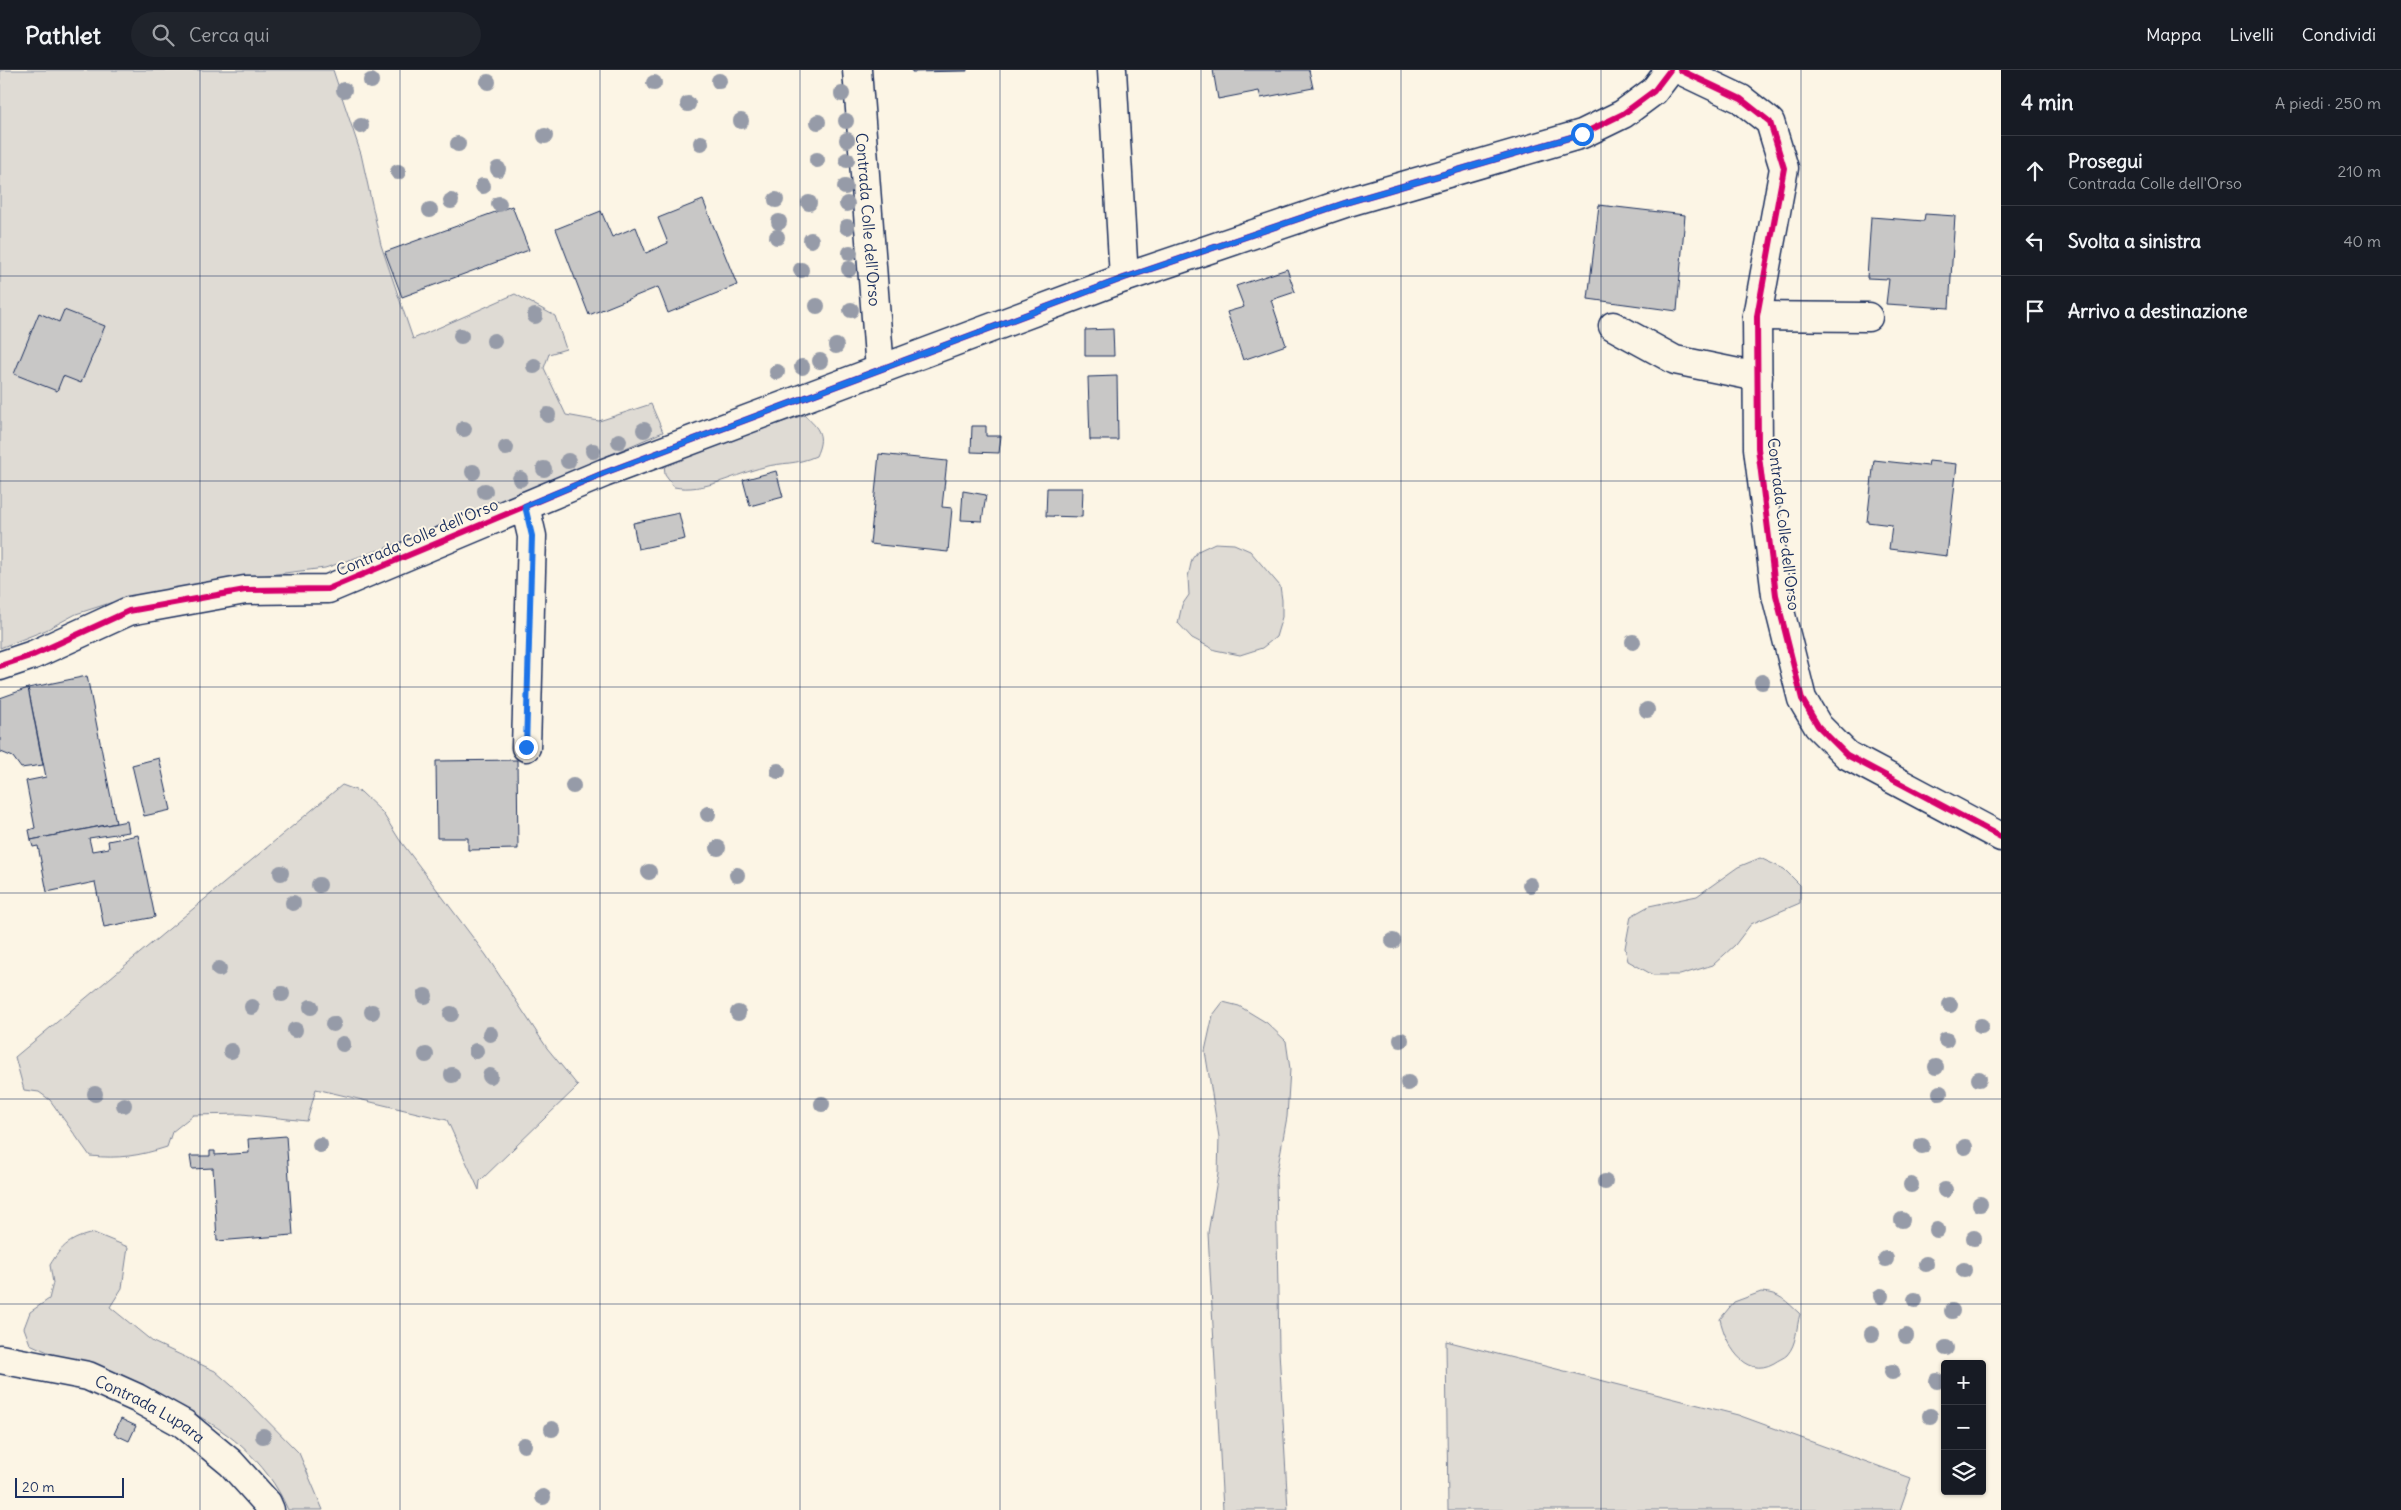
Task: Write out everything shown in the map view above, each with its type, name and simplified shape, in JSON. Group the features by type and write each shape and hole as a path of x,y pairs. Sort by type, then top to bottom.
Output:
{"street":[{"name":"Contrada Colle dell'Orso","path":"857,70 880,370"},
{"path":"1112,70 1124,278"},
{"name":"Contrada Colle dell'Orso","path":"0,666 33,655 129,611 245,590 328,590 604,473 1124,278 1348,202 1582,134 1623,114 1647,97 1670,70"},
{"name":"Contrada Colle dell'Orso","path":"1680,70 1741,100 1770,122 1784,168 1757,316 1758,448 1776,595 1802,699 1818,726 1847,755 2001,837"},
{"path":"1757,316 1868,317"},
{"path":"1613,326 1675,360 1758,377"},
{"path":"525,506 532,536 526,747"},
{"name":"Contrada Lupara","path":"0,1359 88,1376 137,1398 184,1424 231,1463 267,1503 270,1510"}],"shaded area":[{"path":"0,70 333,70 361,154 381,245 413,339 515,294 555,316 566,349 549,354 544,368 566,415 599,421 651,404 663,432 416,538 325,568 244,578 110,603 76,614 46,630 0,648"},
{"path":"804,415 814,424 819,433 820,443 816,456 802,461 771,465 697,487 674,487 665,475 664,462"},
{"path":"1215,543 1234,544 1250,551 1280,586 1282,617 1276,637 1262,648 1240,655 1215,650 1192,638 1178,623 1182,605 1189,595 1188,577 1192,559 1198,551"},
{"path":"342,785 361,792 382,812 399,839 486,955 547,1048 578,1086 480,1181 479,1190 447,1120 316,1089 307,1121 242,1114 193,1115 172,1132 167,1147 129,1156 90,1156 50,1100 39,1092 24,1090 15,1057"},
{"path":"1760,858 1784,869 1800,885 1800,903 1751,924 1735,945 1713,965 1680,975 1653,975 1628,961 1625,948 1631,916 1649,906 1697,896 1738,867"},
{"path":"1223,1002 1239,1006 1267,1023 1286,1041 1290,1069 1287,1117 1276,1177 1279,1350 1288,1510 1223,1510 1208,1233 1218,1174 1219,1137 1205,1051 1213,1015"},
{"path":"94,1233 128,1247 122,1288 110,1307 153,1342 215,1371 239,1392 299,1453 323,1510 288,1510 268,1475 242,1447 211,1424 177,1404 30,1344 24,1328 30,1312 49,1299 53,1283 50,1265 68,1243 79,1237"},
{"path":"1761,1292 1778,1296 1800,1314 1794,1341 1787,1355 1763,1367 1754,1367 1745,1363 1731,1348 1720,1319 1734,1302"},
{"path":"1446,1341 1738,1415 1911,1478 1900,1510 1448,1510"}],"building":[{"path":"912,70 967,70 967,71 912,72"},
{"path":"1213,70 1309,70 1313,88 1261,98 1259,91 1218,99"},
{"path":"703,200 737,285 668,313 658,287 589,315 556,229 601,211 612,237 636,227 646,253 668,243 658,218"},
{"path":"1599,205 1685,215 1677,311 1588,299"},
{"path":"512,206 529,250 402,297 385,252"},
{"path":"1925,214 1955,216 1949,308 1886,304 1889,279 1867,278 1871,217 1924,221"},
{"path":"1287,269 1295,292 1271,300 1286,345 1243,360 1227,312 1244,307 1236,286"},
{"path":"64,310 105,326 81,383 63,376 57,391 14,374 39,313 59,322"},
{"path":"1113,329 1114,356 1085,356 1085,330"},
{"path":"1117,376 1118,440 1090,440 1088,377"},
{"path":"972,426 986,426 986,436 1001,436 999,453 971,452"},
{"path":"879,454 947,461 942,507 952,508 948,552 870,544"},
{"path":"1874,460 1928,466 1929,461 1957,464 1947,556 1889,549 1892,525 1867,522"},
{"path":"776,471 783,497 750,506 743,480"},
{"path":"1047,488 1083,488 1082,517 1046,516"},
{"path":"963,491 986,495 982,521 961,520"},
{"path":"679,513 685,539 638,549 633,523"},
{"path":"87,676 116,823 31,840 29,830 35,828 26,781 46,777 28,688"},
{"path":"28,688 43,765 21,768 13,757 1,752 0,749 0,698"},
{"path":"159,758 171,810 144,816 132,765"},
{"path":"517,760 518,849 468,850 468,838 437,838 436,761"},
{"path":"127,821 129,832 89,838 92,851 109,848 108,841 138,835 155,917 104,927 95,882 47,892 38,846 33,847 31,840"},
{"path":"286,1136 293,1235 217,1241 213,1168 192,1169 190,1156 210,1156 210,1151 215,1151 215,1155 249,1153 248,1139"},
{"path":"121,1419 136,1426 129,1441 114,1434"}],"cycle path":[{"path":"0,666 33,655 129,611 245,590 328,589 604,473 1124,278 1348,202 1582,134 1623,114 1654,91 1670,70"},
{"path":"1680,70 1741,99 1770,122 1784,168 1757,316 1758,448 1776,595 1802,699 1818,726 1847,755 2001,837"}],"route":[{"path":"526,747 532,536 525,506 604,473 1124,278 1348,202 1582,134"}]}
